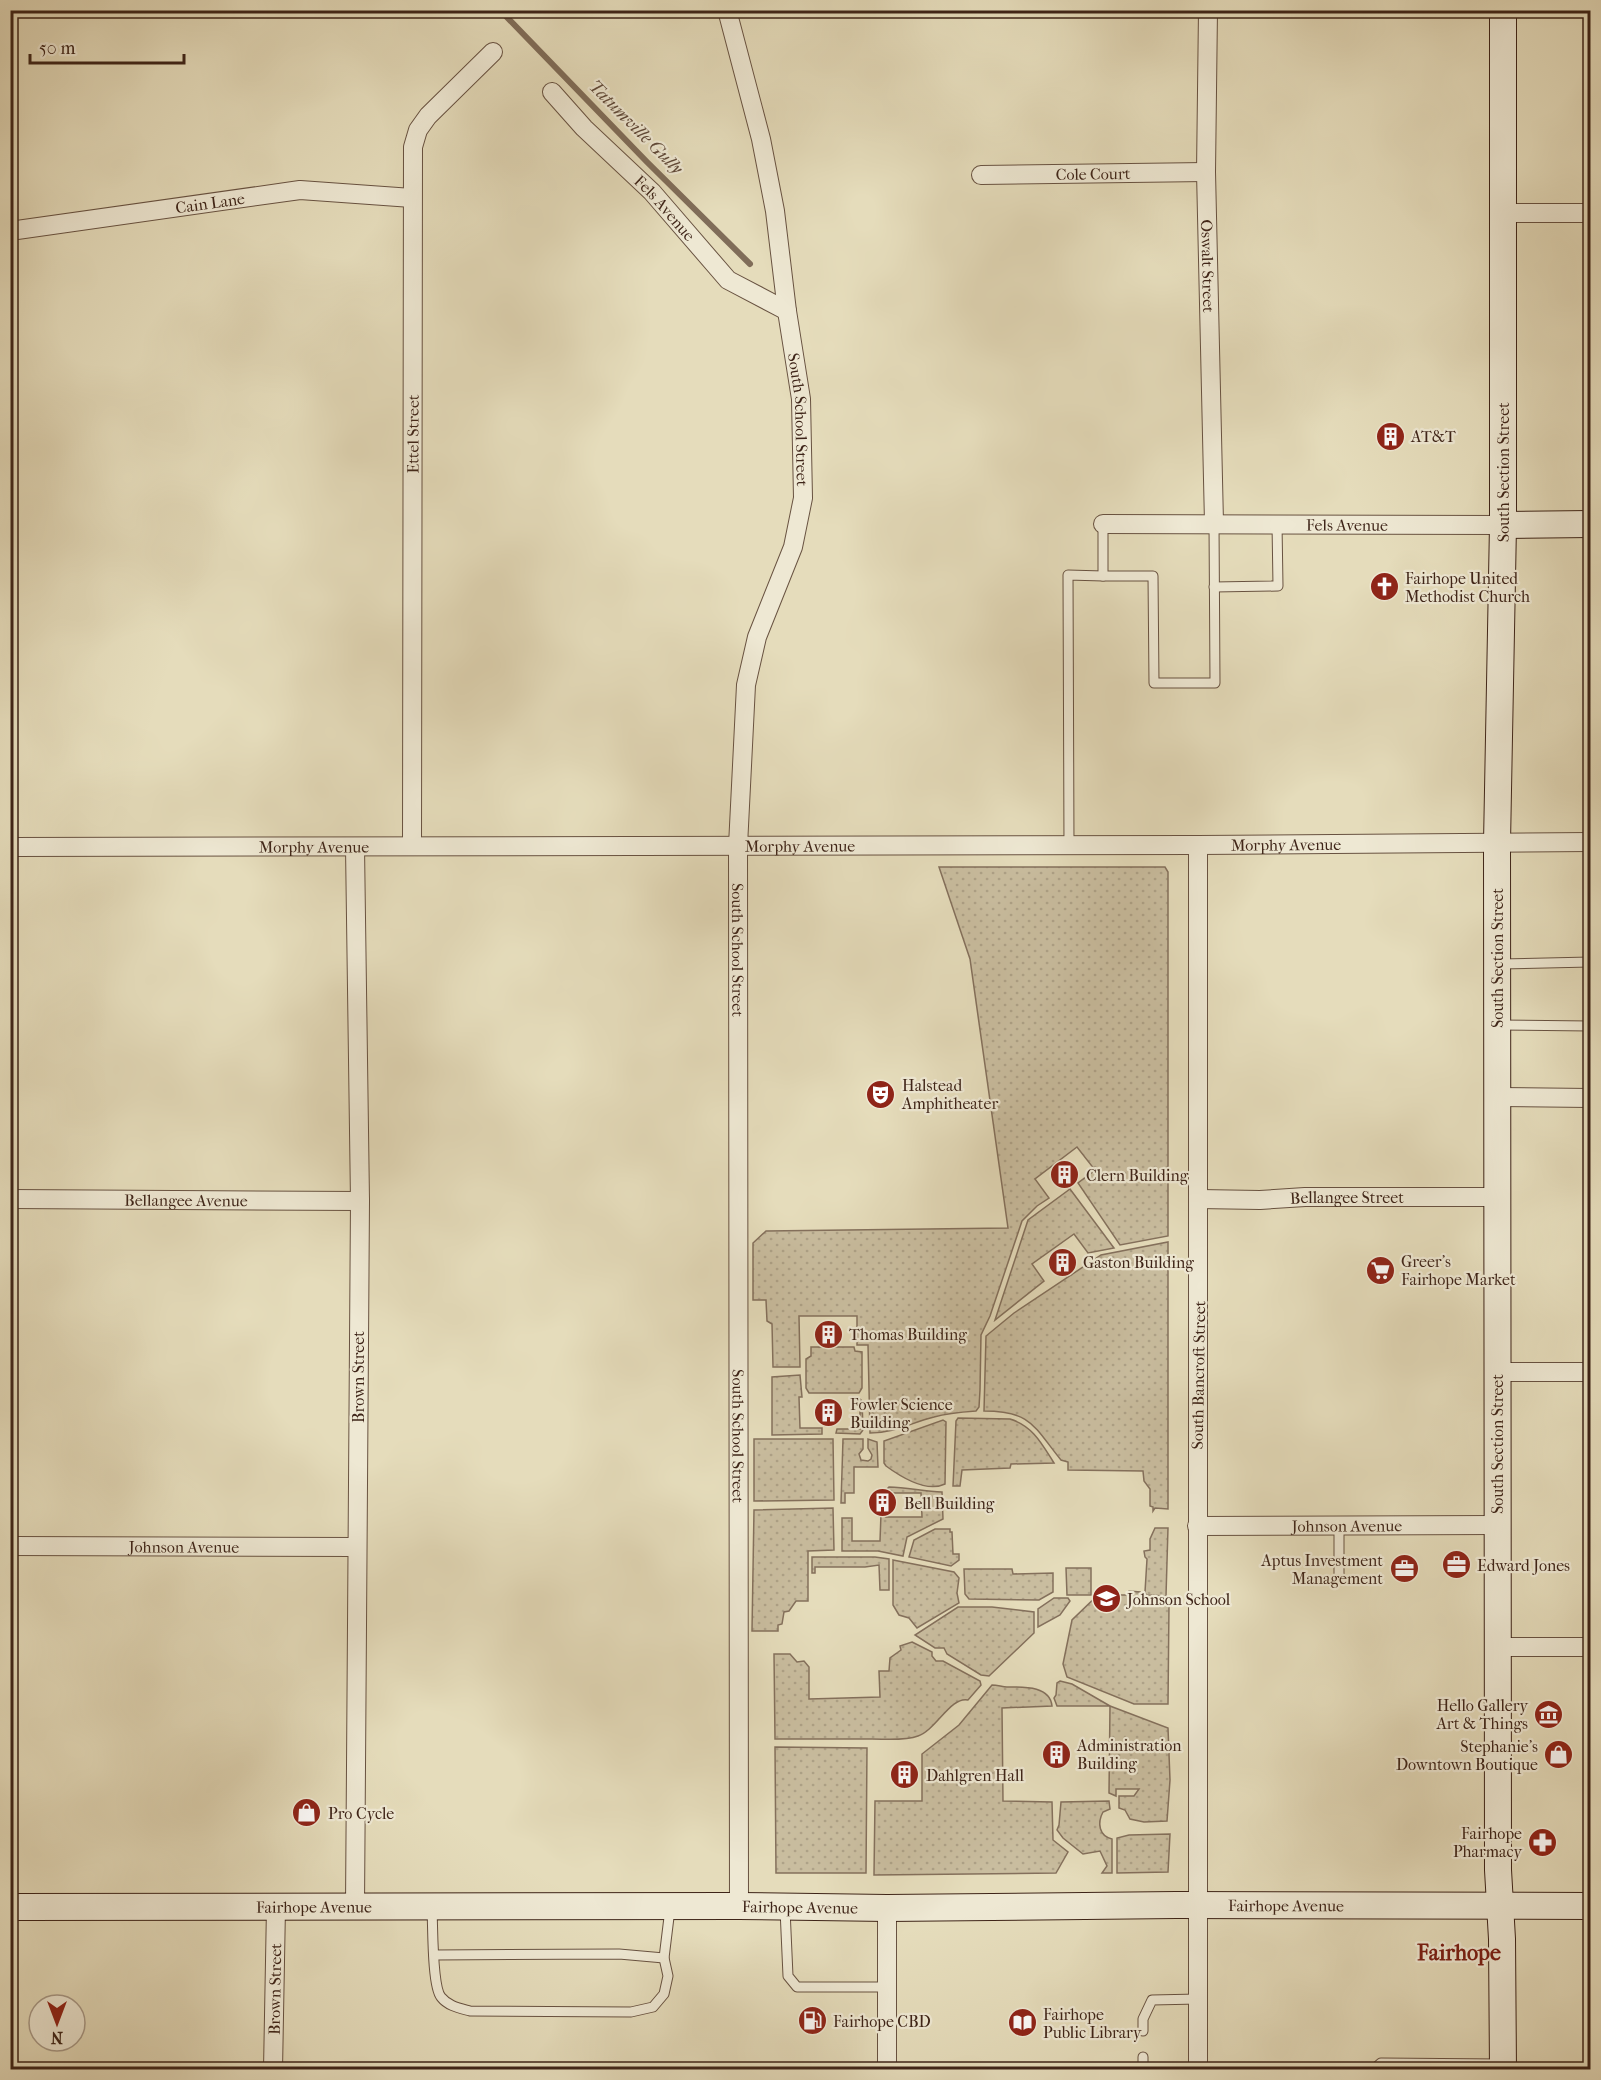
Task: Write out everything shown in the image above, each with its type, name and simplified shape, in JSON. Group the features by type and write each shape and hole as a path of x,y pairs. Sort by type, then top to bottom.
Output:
{"street":[{"name":"South School Street","path":"727,10 761,139 776,211 787,311 801,399 803,498 793,547 757,638 746,685 738,846 739,1906"},
{"name":"Oswalt Street","path":"1208,10 1206,172 1214,523"},
{"name":"South Section Street","path":"1503,10 1503,525 1497,843 1498,1870 1503,2067"},
{"name":"Ettel Street","path":"412,846 413,147 418,130 428,116 493,52"},
{"name":"Fels Avenue","path":"552,92 584,128 652,192 728,280 787,311"},
{"name":"Cole Court","path":"981,175 1206,172"},
{"name":"Cain Lane","path":"10,231 300,190 412,198"},
{"path":"1504,213 1590,213"},
{"name":"Fels Avenue","path":"1103,524 1590,524"},
{"name":"Morphy Avenue","path":"10,848 1590,842"},
{"name":"South Bancroft Street","path":"1198,845 1198,2070"},
{"name":"Brown Street","path":"355,847 360,1201 355,1907"},
{"path":"1497,1097 1590,1098"},
{"name":"Bellangee Street","path":"1199,1199 1497,1197"},
{"name":"Bellangee Avenue","path":"10,1199 360,1201"},
{"path":"1497,1372 1590,1372"},
{"name":"Johnson Avenue","path":"1197,1526 1497,1525"},
{"name":"Johnson Avenue","path":"10,1546 357,1547"},
{"path":"1498,1647 1590,1647"},
{"name":"Fairhope Avenue","path":"10,1907 1590,1906"},
{"name":"Brown Street","path":"273,2070 276,1907"},
{"path":"887,1908 887,2070"}],"lane":[{"path":"1069,845 1068,575 1153,576 1154,683 1215,683 1214,523"},
{"path":"1103,524 1103,576"},
{"path":"1214,587 1278,586 1277,524"},
{"path":"1497,964 1590,962"},
{"path":"1497,1025 1590,1026"},
{"path":"1339,1526 1339,1577"},
{"path":"432,1906 434,1955 439,1996 449,2005 470,2011 631,2012 652,2007 664,1994 668,1976 664,1958 671,1906"},
{"path":"785,1906 788,1976 797,1987 887,1987"},
{"path":"434,1955 620,1954 664,1958"},
{"path":"1143,2031 1143,2019 1152,2000 1198,1999"},
{"path":"1143,2057 1143,2070"},
{"path":"1373,2070 1381,2063 1503,2067"}],"shaded area":[{"path":"939,867 1165,867 1168,872 1168,1236 1120,1245 1078,1183 1095,1170 1077,1147 1035,1179 1049,1198 1022,1221 990,1316 981,1335 979,1407 976,1411 925,1419 895,1430 870,1433 868,1345 857,1345 857,1316 799,1316 800,1367 773,1367 772,1324 767,1321 766,1300 753,1300 753,1243 766,1231 1008,1228 970,959"},
{"path":"1070,1189 1114,1248 1088,1253 1074,1234 1032,1264 1044,1281 995,1320 1028,1220"},
{"path":"1168,1242 1168,1509 1155,1508 1153,1511 1153,1507 1150,1506 1150,1489 1144,1481 1143,1471 1068,1470 1068,1462 1061,1460 1030,1423 1012,1414 984,1411 986,1336 1014,1313 1101,1255"},
{"path":"811,1347 854,1347 855,1351 862,1352 862,1388 859,1393 809,1393 806,1388 806,1359 811,1356"},
{"path":"800,1375 802,1397 799,1397 800,1428 822,1428 822,1434 772,1435 772,1377"},
{"path":"860,1399 863,1430 860,1434 836,1433 837,1429 860,1429"},
{"path":"958,1418 1010,1419 1018,1422 1036,1436 1054,1463 1011,1464 1010,1468 962,1470 960,1486 953,1486"},
{"path":"943,1420 946,1422 945,1484 930,1487 922,1485 906,1479 886,1466 884,1441"},
{"path":"754,1439 833,1439 834,1500 754,1501"},
{"path":"843,1439 863,1439 863,1449 859,1454 861,1460 868,1461 872,1455 868,1448 868,1439 877,1442 878,1467 854,1467 854,1493 845,1493 845,1503 841,1503"},
{"path":"889,1487 942,1492 943,1519 907,1537 903,1556 878,1551 842,1551 842,1518 852,1518 852,1541 880,1541 881,1514 886,1517 922,1517 921,1493 887,1493"},
{"path":"833,1508 834,1550 808,1551 808,1601 796,1601 789,1611 784,1612 782,1624 778,1625 778,1631 752,1631 754,1510"},
{"path":"1155,1528 1168,1528 1166,1596 1146,1595 1145,1592 1147,1559 1144,1551 1150,1550 1150,1539"},
{"path":"935,1529 950,1529 952,1532 953,1554 959,1554 959,1560 951,1566 909,1557 914,1540"},
{"path":"812,1557 889,1559 889,1590 880,1590 879,1565 815,1567 815,1573 812,1573"},
{"path":"893,1560 954,1572 959,1578 957,1593 959,1603 917,1628 909,1618 899,1615 893,1605"},
{"path":"1066,1568 1091,1568 1091,1595 1067,1595"},
{"path":"964,1569 1012,1569 1013,1574 1053,1573 1053,1592 1039,1600 969,1599 965,1594"},
{"path":"1110,1591 1112,1595 1126,1595 1129,1591 1140,1592 1139,1603 1169,1605 1168,1704 1134,1704 1067,1677 1063,1664 1072,1620 1101,1592"},
{"path":"1054,1598 1068,1598 1070,1601 1060,1615 1038,1627 1038,1609"},
{"path":"958,1607 992,1607 1034,1612 1034,1633 989,1676 981,1675 947,1654 944,1648 935,1648 915,1635"},
{"path":"912,1642 932,1652 936,1661 943,1661 980,1681 981,1685 968,1700 962,1700 949,1708 925,1733 913,1738 895,1739 775,1739 774,1654 790,1654 797,1662 804,1661 809,1667 809,1699 880,1697 879,1671 889,1671 890,1658 901,1650 900,1646"},
{"path":"1060,1681 1072,1684 1110,1706 1057,1706 1054,1698 1057,1683"},
{"path":"992,1685 1034,1689 1046,1694 1050,1699 1052,1706 1002,1708 1003,1801 1052,1802 1053,1840 1068,1852 1056,1873 874,1875 875,1801 922,1801 922,1754 959,1725"},
{"path":"1110,1706 1168,1728 1170,1780 1167,1821 1144,1822 1130,1819 1125,1810 1119,1808 1119,1796 1134,1796 1139,1789 1116,1789 1116,1796 1109,1793"},
{"path":"775,1747 867,1748 866,1873 776,1873"},
{"path":"1109,1801 1110,1809 1103,1812 1100,1828 1104,1835 1112,1839 1112,1873 1102,1873 1107,1866 1100,1851 1083,1854 1063,1838 1057,1830 1061,1802"},
{"path":"1170,1834 1168,1872 1117,1873 1117,1838 1129,1835"}],"waterway":[{"name":"Tatumville Gully","path":"500,10 647,162 750,264"}],"place":[{"name":"AT&T","path":"1390,436"},
{"name":"Fairhope United Methodist Church","path":"1384,587"},
{"name":"Halstead Amphitheater","path":"881,1094"},
{"name":"Clern Building","path":"1065,1175"},
{"name":"Gaston Building","path":"1062,1262"},
{"name":"Greer's Fairhope Market","path":"1380,1270"},
{"name":"Thomas Building","path":"828,1334"},
{"name":"Fowler Science Building","path":"829,1413"},
{"name":"Bell Building","path":"883,1503"},
{"name":"Edward Jones","path":"1456,1565"},
{"name":"Aptus Investment Management","path":"1404,1569"},
{"name":"Johnson School","path":"1106,1599"},
{"name":"Hello Gallery Art & Things","path":"1549,1714"},
{"name":"Administration Building","path":"1056,1754"},
{"name":"Stephanie's Downtown Boutique","path":"1559,1755"},
{"name":"Dahlgren Hall","path":"905,1775"},
{"name":"Pro Cycle","path":"307,1813"},
{"name":"Fairhope Pharmacy","path":"1543,1842"},
{"name":"Fairhope CBD","path":"812,2021"},
{"name":"Fairhope Public Library","path":"1022,2023"}],"district":[{"name":"Fairhope","path":"1459,1952"}]}
